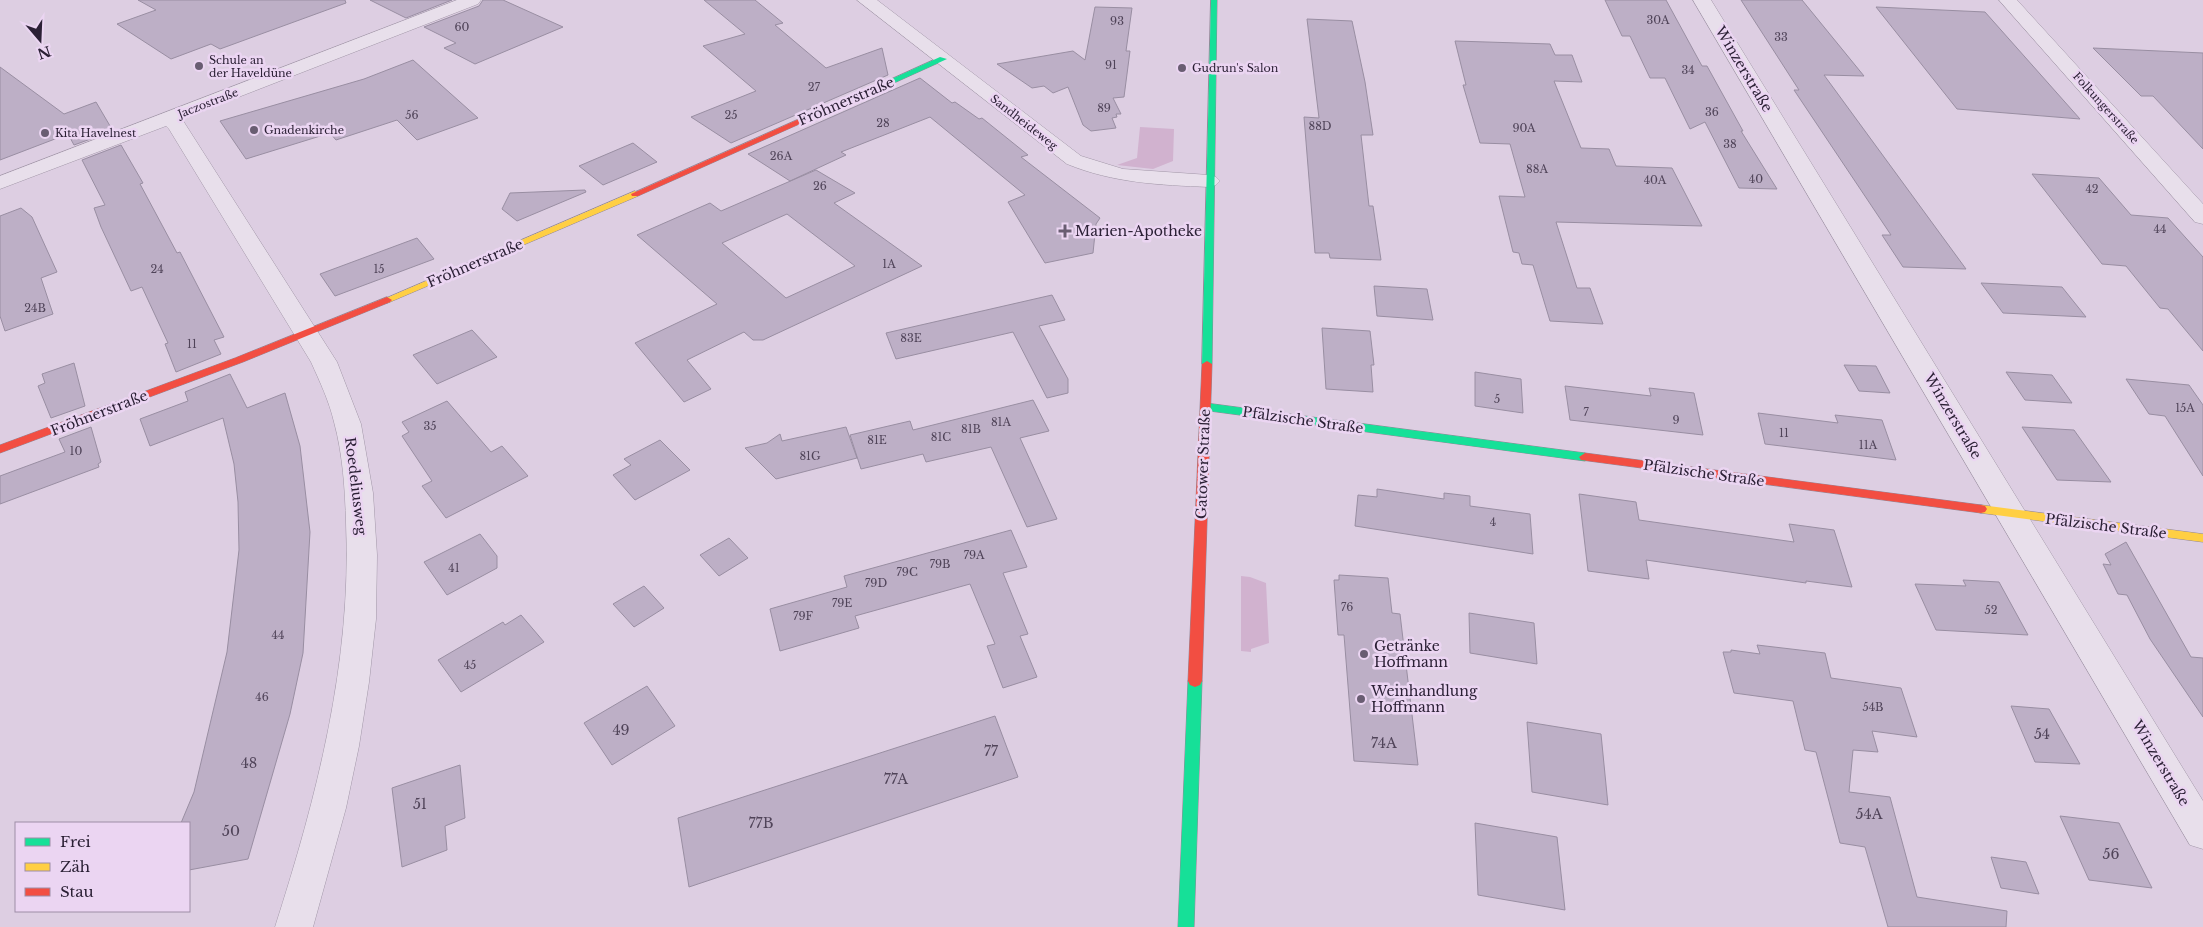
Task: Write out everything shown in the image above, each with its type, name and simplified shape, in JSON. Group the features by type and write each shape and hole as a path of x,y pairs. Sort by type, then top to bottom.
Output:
{"street":[{"name":"Jaczostraße","path":"0,183 472,0"},
{"name":"Sandheideweg","path":"866,0 1081,164 1104,172 1132,178 1209,181"},
{"name":"Gatower Straße","path":"1186,927 1206,407 1214,0"},
{"name":"Winzerstraße","path":"1702,0 2203,833"},
{"name":"Folkungerstraße","path":"2008,0 2203,216"},
{"name":"Fröhnerstraße","path":"0,449 306,334 517,245 943,60"},
{"name":"Roedeliusweg","path":"168,118 177,125 324,362 339,396 350,431 359,481 364,539 360,620 339,762 314,866 294,927"},
{"name":"Pfälzische Straße","path":"1206,407 2203,538"}],"shaded area":[{"path":"1140,127 1174,129 1173,161 1153,169 1117,165 1137,158"},
{"path":"1241,576 1266,583 1269,643 1251,649 1251,652 1241,651"}],"building":[{"path":"138,0 345,0 346,3 220,49 211,44 171,59 117,24 156,10"},
{"path":"370,0 452,0 406,18"},
{"path":"483,0 503,0 563,27 475,64 444,48 456,43 424,27 479,6"},
{"path":"704,0 755,0 783,23 775,25 826,68 882,48 888,75 731,143 691,117 756,91 703,46 745,34"},
{"path":"1605,0 1666,0 1702,66 1707,66 1743,131 1741,131 1777,189 1739,188 1705,122 1690,129 1665,78 1650,78 1630,36 1622,36"},
{"path":"1741,0 1802,0 1864,76 1824,75 1966,269 1903,267 1882,235 1891,235 1794,90 1799,90"},
{"path":"1095,7 1132,8 1126,51 1130,51 1124,97 1113,98 1121,114 1116,114 1117,117 1112,118 1116,128 1091,131 1083,125 1068,87 1053,93 1044,86 1032,88 997,64 1073,51 1085,60"},
{"path":"1876,7 1985,12 2080,119 1957,109"},
{"path":"1307,19 1352,21 1365,82 1373,135 1361,135 1369,206 1373,206 1381,260 1330,258 1329,253 1315,253 1304,117 1319,118"},
{"path":"1455,41 1550,44 1555,55 1572,55 1582,82 1554,81 1581,148 1609,149 1616,166 1672,168 1702,226 1556,222 1577,288 1590,288 1603,324 1550,321 1533,265 1522,264 1519,253 1513,252 1499,196 1525,197 1510,144 1480,143 1463,85 1466,85"},
{"path":"2093,48 2203,53 2203,149 2153,96 2141,96"},
{"path":"413,60 478,118 417,140 397,120 336,140 330,133 246,159 220,121 364,79"},
{"path":"0,67 64,114 96,102 113,131 74,145 68,134 0,160"},
{"path":"920,78 952,103 955,102 979,119 982,118 1028,155 1021,157 1100,218 1096,224 1093,253 1045,263 1008,202 1025,195 930,117 841,152 846,155 790,181 748,154"},
{"path":"633,143 657,162 603,185 579,166"},
{"path":"121,145 143,183 140,184 177,253 180,252 224,337 214,340 221,354 176,372 165,344 168,343 142,287 131,291 101,227 94,208 105,205 82,160"},
{"path":"816,170 855,193 834,203 922,266 763,340 753,340 744,332 687,360 711,389 684,402 635,343 717,304 637,235 710,203 721,211","holes":["787,214 855,266 786,298 722,243"]},
{"path":"2032,174 2099,178 2131,215 2168,218 2203,257 2203,351 2168,309 2160,308 2126,266 2102,264"},
{"path":"585,190 586,192 517,221 502,209 510,193"},
{"path":"21,208 32,217 57,272 41,278 53,314 5,331 0,316 0,216"},
{"path":"417,238 434,259 335,296 320,274"},
{"path":"1981,283 2062,287 2086,317 2003,313"},
{"path":"1374,286 1427,289 1433,320 1377,316"},
{"path":"1052,295 1065,320 1039,326 1068,379 1068,393 1047,398 1013,332 896,359 886,333"},
{"path":"1322,328 1370,331 1374,365 1371,365 1373,392 1326,389"},
{"path":"472,330 497,357 437,384 413,355"},
{"path":"74,363 85,406 51,418 38,386 45,383 42,374"},
{"path":"1844,365 1876,366 1890,393 1859,391"},
{"path":"1475,372 1521,379 1523,413 1475,406"},
{"path":"2006,372 2052,375 2072,403 2025,400"},
{"path":"230,374 247,408 285,393 300,446 310,532 303,653 290,714 248,859 190,870 190,822 181,822 194,792 227,652 239,550 238,502 234,464 223,418 150,446 140,419 188,401 185,392"},
{"path":"2126,379 2189,385 2203,405 2203,476 2165,416 2149,414"},
{"path":"1565,386 1651,396 1649,388 1694,393 1703,435 1570,420"},
{"path":"1033,400 1049,431 1020,438 1057,519 1027,527 991,447 926,462 923,454 861,469 850,435 910,421 913,430"},
{"path":"447,401 491,452 502,446 528,476 446,518 422,486 432,481 402,436 409,432 402,422"},
{"path":"1758,413 1838,423 1835,415 1882,420 1896,460 1765,444"},
{"path":"91,427 101,462 98,464 99,467 0,504 0,476 65,452 59,439"},
{"path":"846,427 857,458 776,479 745,448 767,443 780,434 782,441"},
{"path":"2022,427 2074,430 2111,482 2057,480"},
{"path":"660,440 690,470 635,500 613,475 631,465 624,459"},
{"path":"1377,489 1444,499 1444,493 1470,496 1470,506 1530,514 1533,554 1355,526 1358,495 1377,497"},
{"path":"1579,494 1636,502 1639,520 1794,542 1789,524 1834,530 1852,587 1806,581 1806,583 1646,560 1649,579 1588,571"},
{"path":"1011,530 1027,567 1003,573 1028,634 1020,636 1037,677 1003,688 987,646 995,644 970,584 855,616 859,628 780,651 770,609 847,587 844,576"},
{"path":"480,534 497,556 497,568 447,595 424,562"},
{"path":"729,538 748,558 719,576 700,555"},
{"path":"2126,542 2191,657 2203,658 2203,717 2150,639 2127,595 2118,594 2103,564 2111,565 2105,554"},
{"path":"1339,575 1388,578 1392,613 1400,614 1418,765 1354,761 1344,635 1338,635 1334,580 1339,580"},
{"path":"1963,580 1999,582 2028,635 1936,630 1915,584 1966,586"},
{"path":"644,586 664,608 634,627 613,604"},
{"path":"1469,613 1534,623 1537,664 1470,653"},
{"path":"521,615 544,642 461,692 438,660 503,622 505,625"},
{"path":"1757,645 1825,653 1831,678 1901,688 1917,737 1872,731 1878,752 1853,750 1849,792 1890,797 1917,897 2007,911 2006,927 1888,927 1865,847 1840,843 1816,752 1805,750 1793,701 1734,693 1723,652 1731,652 1731,650 1760,654"},
{"path":"647,686 675,726 612,765 584,723"},
{"path":"2011,706 2049,709 2080,764 2035,762"},
{"path":"995,716 1018,777 689,887 678,818"},
{"path":"1527,722 1601,734 1608,805 1532,792"},
{"path":"460,765 465,818 445,826 447,850 402,867 392,788"},
{"path":"2060,816 2119,823 2152,888 2089,880"},
{"path":"1475,823 1557,837 1565,910 1478,895"},
{"path":"1991,857 2026,862 2039,894 2001,888"}],"traffic: fast":[{"path":"1207,364 1214,0"},
{"path":"838,105 943,59"},
{"path":"1206,407 1585,457"},
{"path":"1186,927 1195,681"}],"traffic: slow":[{"path":"387,300 635,194"},
{"path":"1981,509 2203,538"}],"traffic: jam":[{"path":"635,194 838,105"},
{"path":"0,449 239,360 387,300"},
{"path":"1195,681 1207,364"},
{"path":"1585,457 1981,509"}],"place":[{"name":"Schule an der Haveldüne","path":"199,66"},
{"name":"Gudrun's Salon","path":"1182,68"},
{"name":"Gnadenkirche","path":"254,130"},
{"name":"Kita Havelnest","path":"45,133"},
{"name":"Marien-Apotheke","path":"1065,231"},
{"name":"Getränke Hoffmann","path":"1364,654"},
{"name":"Weinhandlung Hoffmann","path":"1361,699"}]}
